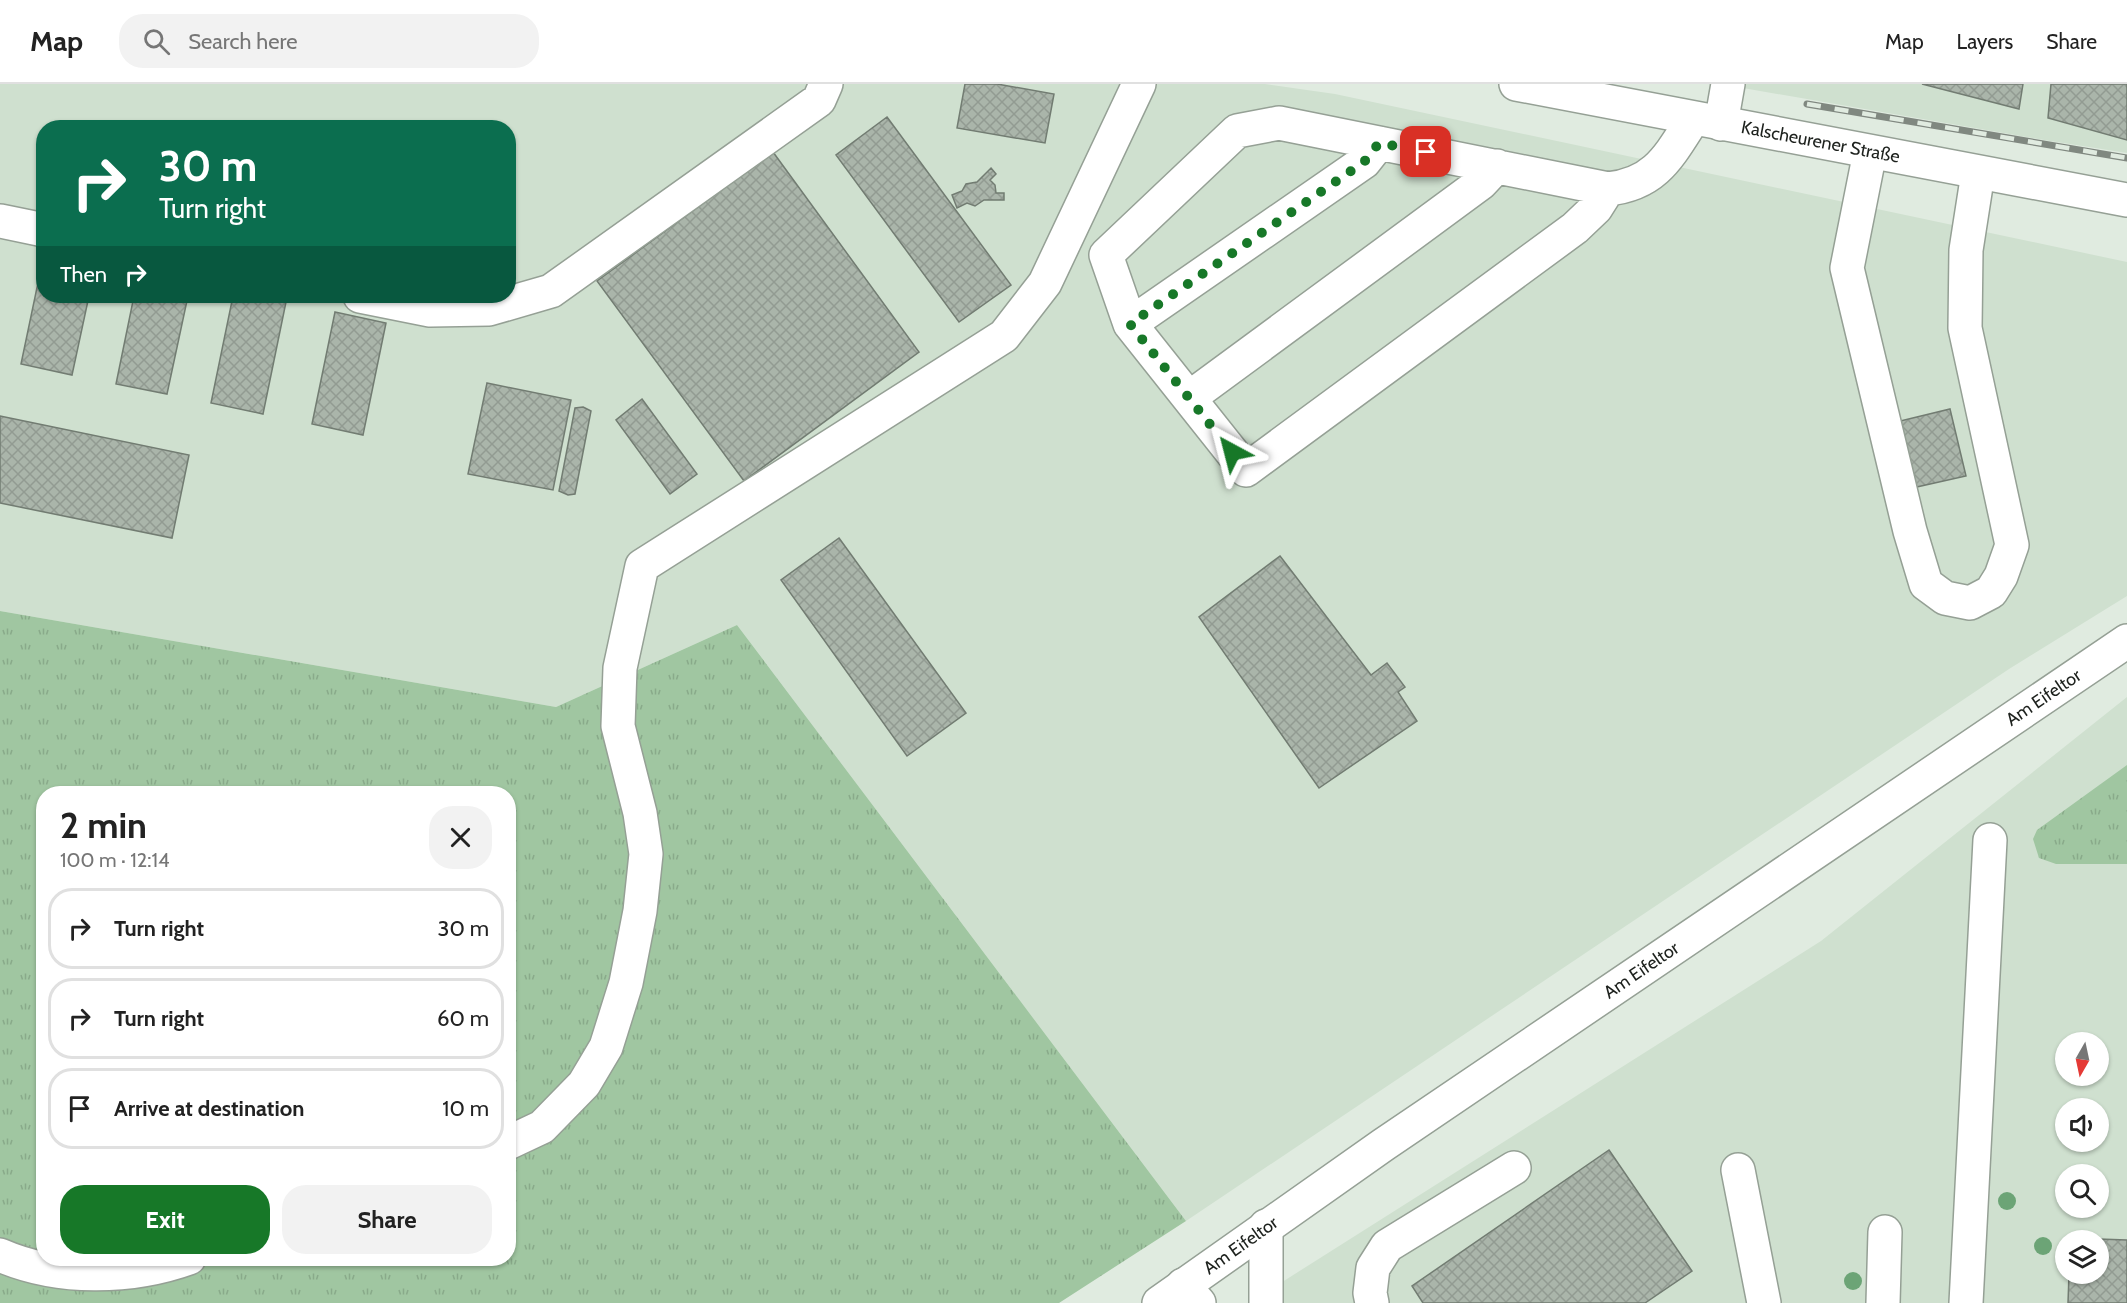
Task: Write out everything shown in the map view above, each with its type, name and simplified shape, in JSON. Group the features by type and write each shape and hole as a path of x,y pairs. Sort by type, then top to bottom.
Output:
{"main road":[{"path":"516,301 550,291 819,100 826,84"},
{"path":"516,1139 542,1127 584,1084 606,1047 626,983 640,911 646,854 640,813 618,726 620,668 642,566 1004,336 1046,283 1139,84"},
{"name":"Kalscheurener Straße","path":"1516,84 2127,200"},
{"path":"1608,189 1596,208 1575,228 1246,470 1130,324 1106,255 1237,131 1279,123 1608,189 1630,186 1652,175 1671,152 1707,122 1728,84"},
{"path":"1130,324 1364,162 1379,143"},
{"path":"1870,152 1847,268 1855,309 1926,584 1945,598 1970,603 1991,592 2001,576 2012,545 1965,328 1966,250 1978,173"},
{"path":"1189,398 1481,183 1497,166"},
{"path":"0,221 36,228"},
{"path":"395,303 430,310 489,309 509,303"},
{"name":"Am Eifeltor","path":"1180,1297 1266,1226 2127,641"},
{"path":"1966,1303 1990,840"},
{"path":"1372,1303 1370,1293 1373,1268 1387,1246 1514,1168"},
{"path":"1738,1170 1764,1303"},
{"path":"1266,1226 1266,1303"},
{"path":"1883,1303 1885,1232"},
{"path":"0,1255 36,1266"},
{"path":"37,1266 61,1273 111,1274 150,1266"}],"shaded area":[{"path":"0,84 1265,84 1335,94 2127,262 2127,596 2009,669 1186,1221 737,625 556,707 0,611"},
{"path":"1720,84 2127,84 2127,153 2038,139"},
{"path":"2127,697 2127,1303 1249,1303 1821,941"}],"green space":[{"path":"0,611 556,707 737,625 1186,1221 1059,1303 0,1303"},
{"path":"2127,765 2127,864 2056,864 2039,858 2033,839 2037,830"}],"building":[{"path":"965,84 997,84 1054,94 1045,143 957,128"},
{"path":"1922,84 2023,84 2019,109"},
{"path":"2051,84 2127,84 2127,140 2048,118"},
{"path":"887,117 1011,285 959,322 836,155"},
{"path":"773,152 919,352 744,481 597,281"},
{"path":"991,168 996,174 990,180 995,185 996,193 1004,193 1004,200 984,200 975,206 967,203 957,208 952,195 962,191 966,184 977,182"},
{"path":"36,292 36,303 87,303 72,375 21,364"},
{"path":"133,303 186,303 167,394 116,384"},
{"path":"232,303 286,303 263,414 211,403"},
{"path":"335,312 386,323 363,435 312,424"},
{"path":"487,383 571,400 553,490 468,474"},
{"path":"642,399 697,474 670,494 616,420"},
{"path":"583,407 591,411 575,494 568,495 559,491 575,408"},
{"path":"1950,409 1966,476 1912,488 1896,422"},
{"path":"0,416 189,455 172,538 0,503"},
{"path":"839,538 966,713 907,756 781,580"},
{"path":"1280,556 1371,675 1387,663 1405,687 1398,692 1417,721 1319,788 1199,617"},
{"path":"1609,1150 1692,1271 1645,1303 1423,1303 1412,1286"},
{"path":"2109,1239 2127,1240 2127,1303 2068,1303 2069,1284 2109,1284"}],"railway":[{"path":"1807,104 2127,158"}],"route":[{"path":"1232,452 1130,324 1364,162 1379,143 1426,152"}]}
